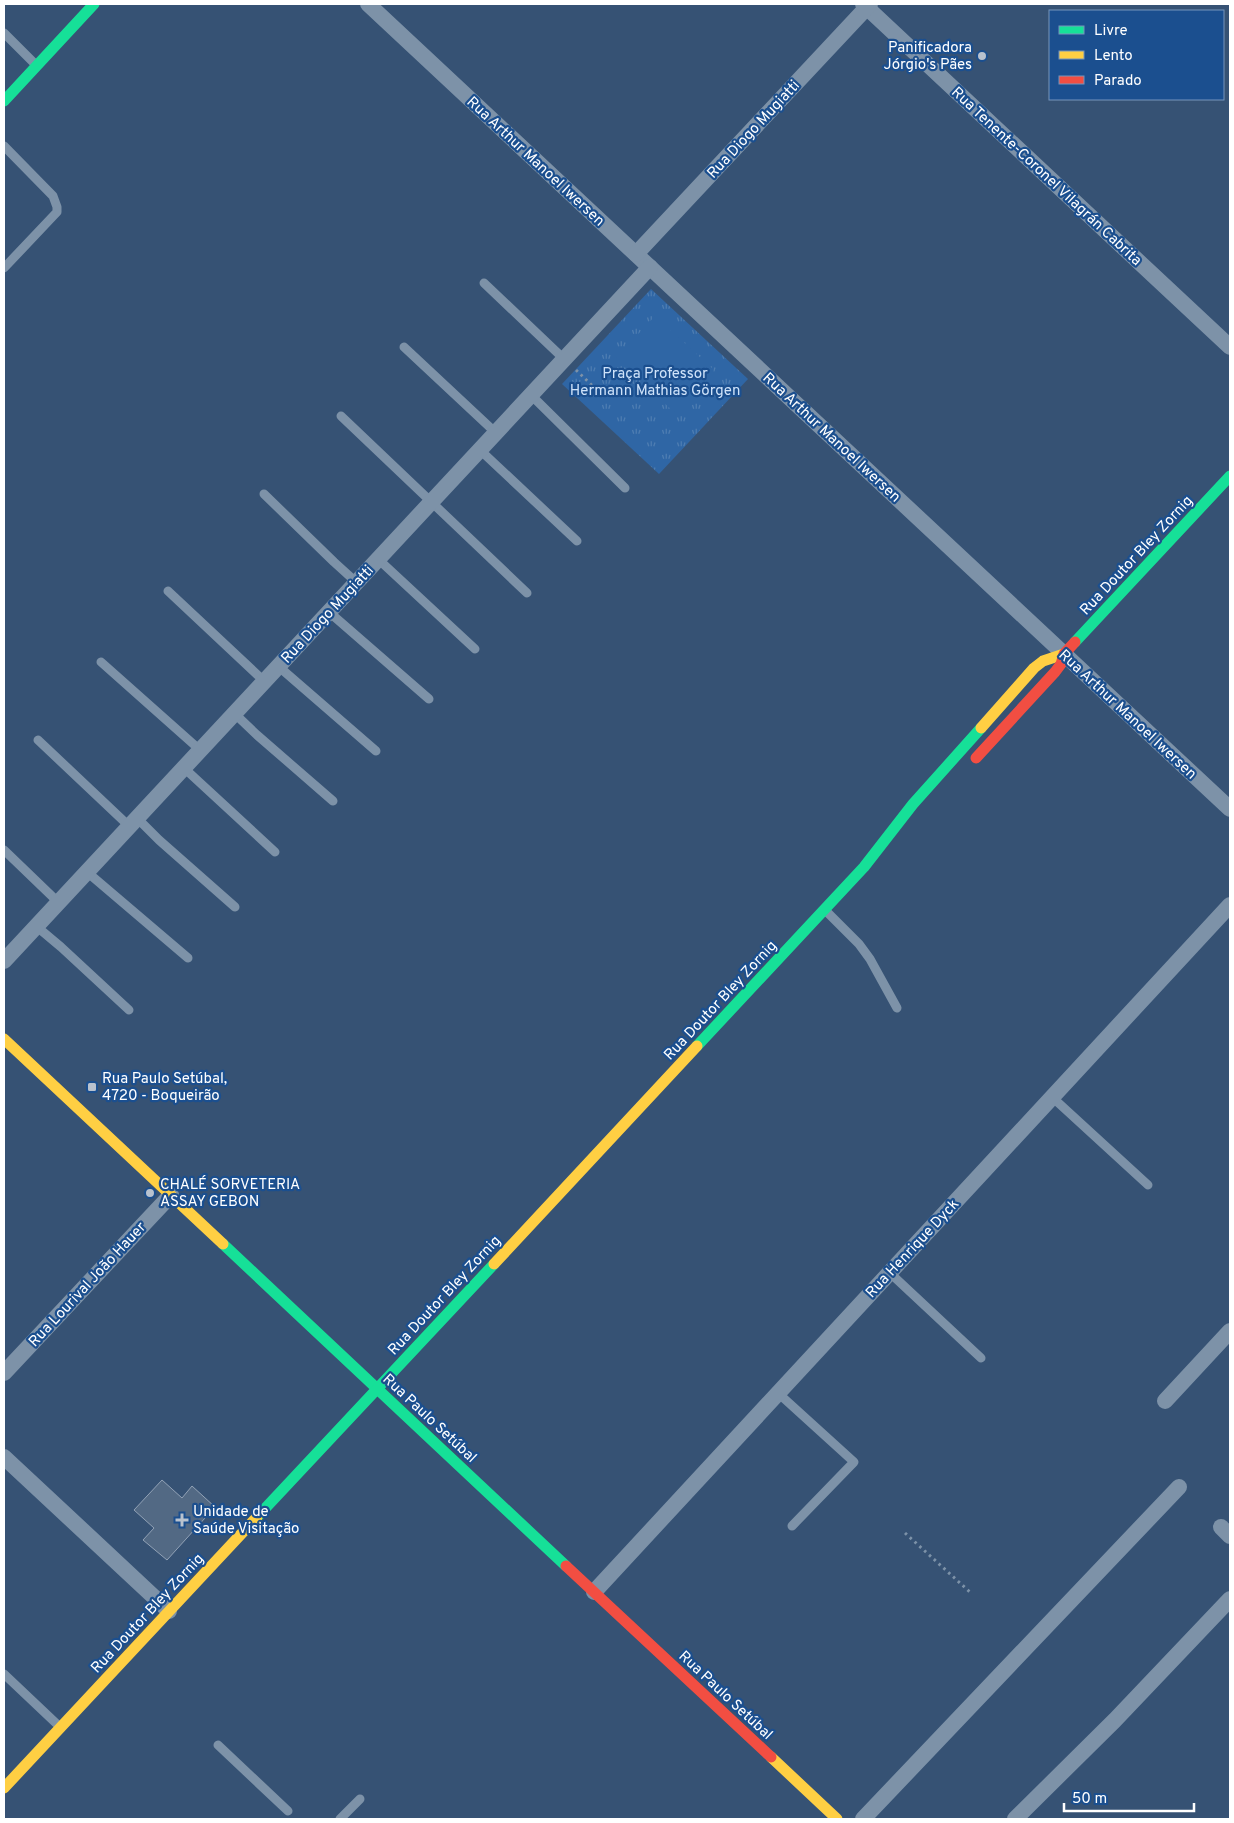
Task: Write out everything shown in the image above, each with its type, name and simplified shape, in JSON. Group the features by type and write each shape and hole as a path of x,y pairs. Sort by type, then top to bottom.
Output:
{"street":[{"path":"4,101 94,4"},
{"name":"Rua Arthur Manoel Iwersen","path":"368,4 1230,809"},
{"name":"Rua Diogo Mugiatti","path":"636,254 867,5"},
{"name":"Rua Tenente-Coronel Vilagrán Cabrita","path":"867,5 1230,347"},
{"name":"Rua Diogo Mugiatti","path":"4,961 650,267"},
{"name":"Rua Doutor Bley Zornig","path":"4,1788 825,910 864,867 913,804 1034,668 1043,662 1064,654 1230,476"},
{"name":"Rua Doutor Bley Zornig","path":"968,768 1055,672 1061,664 1064,654"},
{"name":"Rua Doutor Bley Zornig","path":"864,867 901,838"},
{"name":"Rua Henrique Dyck","path":"594,1592 1230,905"},
{"name":"Rua Paulo Setúbal","path":"4,1039 836,1819"},
{"name":"Rua Lourival João Hauer","path":"4,1373 171,1195"},
{"path":"1165,1401 1230,1331"},
{"path":"4,1457 169,1611"},
{"path":"863,1819 1180,1487"},
{"path":"1015,1819 1115,1720 1230,1599"}],"lane":[{"path":"4,33 36,65"},
{"path":"4,146 53,196 57,207 56,212 4,268"},
{"path":"484,283 564,359"},
{"path":"404,347 496,433"},
{"path":"531,396 625,488"},
{"path":"341,416 527,593"},
{"path":"480,450 577,541"},
{"path":"264,494 356,582"},
{"path":"378,559 475,649"},
{"path":"168,591 264,681"},
{"path":"329,612 428,699"},
{"path":"101,662 200,750"},
{"path":"278,666 376,751"},
{"path":"234,713 333,801"},
{"path":"38,740 133,822 159,840 235,907"},
{"path":"184,768 275,852"},
{"path":"4,850 58,902"},
{"path":"87,872 188,958"},
{"path":"825,910 859,944 870,959 897,1008"},
{"path":"36,926 61,946 129,1010"},
{"path":"1052,1098 1148,1185"},
{"path":"890,1273 981,1358"},
{"path":"778,1394 854,1462 792,1526"},
{"path":"4,1674 60,1727"},
{"path":"218,1745 288,1810"},
{"path":"340,1819 360,1799"}],"path":[{"path":"564,359 601,394"},
{"path":"905,1533 970,1593"}],"green space":[{"name":"Praça Professor Hermann Mathias Görgen","path":"651,289 748,379 659,474 562,384"},
{"path":"655,316 714,370 674,412 616,358"}],"building":[{"name":"Unidade de Saúde Visitação","path":"162,1480 182,1498 192,1486 215,1507 167,1560 143,1540 154,1528 134,1510"}],"traffic: fast":[{"path":"4,101 94,4"},
{"path":"1075,642 1230,476"},
{"path":"697,1046 864,867 913,804 981,728"},
{"path":"223,1244 566,1566"},
{"path":"257,1517 494,1264"}],"traffic: slow":[{"path":"981,728 1034,668 1043,661 1064,654"},
{"path":"4,1039 223,1244"},
{"path":"494,1264 697,1046"},
{"path":"4,1788 257,1517"},
{"path":"771,1757 837,1819"}],"traffic: jam":[{"path":"976,758 1055,672 1061,664 1064,654 1075,642"},
{"path":"566,1566 771,1757"}],"place":[{"name":"Panificadora Jórgio's Pães","path":"982,56"},
{"name":"Rua Paulo Setúbal, 4720 - Boqueirão","path":"92,1087"},
{"name":"CHALÉ SORVETERIA ASSAY GEBON","path":"150,1193"},
{"name":"Unidade de Saúde Visitação","path":"182,1520"}]}
